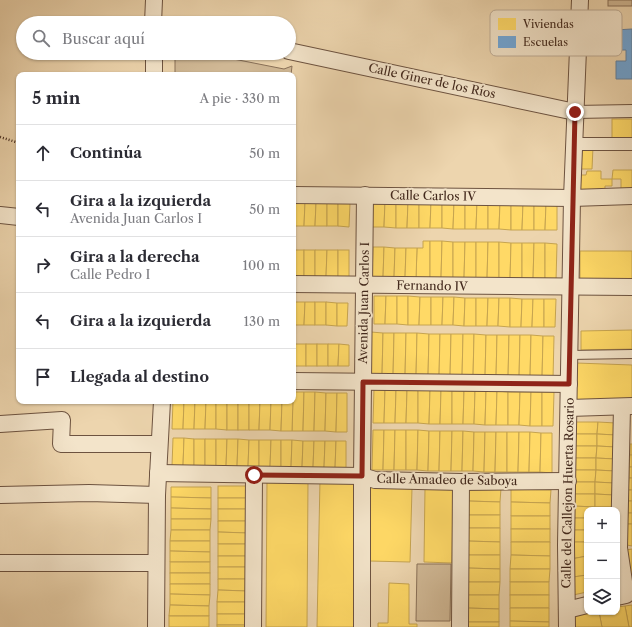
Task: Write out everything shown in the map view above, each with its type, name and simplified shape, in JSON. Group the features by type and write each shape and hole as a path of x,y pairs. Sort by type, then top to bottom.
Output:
{"street":[{"path":"154,0 155,16"},
{"name":"Calle Giner de los Ríos","path":"296,52 575,112"},
{"name":"Calle del Callejon Huerta Rosario","path":"567,627 566,545 572,198 578,56"},
{"path":"154,60 154,72"},
{"path":"575,112 632,111"},
{"path":"575,144 632,144"},
{"name":"Calle Carlos IV","path":"296,194 572,198 632,196"},
{"name":"Avenida Juan Carlos I","path":"362,627 365,195"},
{"path":"0,215 16,217"},
{"name":"Fernando IV","path":"296,284 632,287"},
{"path":"296,381 569,384"},
{"path":"156,627 157,495 162,404"},
{"path":"569,408 627,407 619,548 626,595 620,597"},
{"path":"0,424 62,420 61,444 159,444"},
{"name":"Calle Amadeo de Saboya","path":"158,472 362,476 375,480 462,482 568,481"},
{"path":"253,627 254,475"},
{"path":"460,627 462,482"},
{"path":"0,495 89,493 157,495"},
{"path":"0,564 156,563"},
{"path":"567,610 584,606"}],"lane":[{"path":"570,355 632,354"}],"path":[{"path":"0,137 16,142"}],"shaded area":[{"path":"608,0 632,0 632,6 608,6"},
{"path":"175,60 238,60 284,69 292,66 291,72 175,72"},
{"path":"417,564 451,564 450,621 416,621"}],"building: Viviendas":[{"path":"612,119 632,119 632,139 612,139"},
{"path":"582,147 593,147 592,169 581,169"},
{"path":"613,170 632,170 632,192 621,192 621,179 612,179"},
{"path":"587,171 601,171 601,179 612,179 612,186 605,186 605,193 580,192 581,175 586,175"},
{"path":"373,200 385,201 384,227 372,227"},
{"path":"385,201 396,201 396,228 384,227"},
{"path":"396,201 408,201 407,228 396,228"},
{"path":"408,201 419,201 419,228 407,228"},
{"path":"419,201 431,201 430,228 419,228"},
{"path":"431,201 442,201 442,228 430,228"},
{"path":"442,201 454,202 453,229 442,228"},
{"path":"296,202 305,202 304,226 296,226"},
{"path":"305,202 316,203 315,226 304,226"},
{"path":"454,202 465,202 465,229 453,229"},
{"path":"465,202 477,202 476,229 465,229"},
{"path":"477,202 488,202 488,229 476,229"},
{"path":"488,202 500,202 499,229 488,229"},
{"path":"500,202 511,203 511,230 499,229"},
{"path":"316,203 327,203 327,226 315,226"},
{"path":"327,203 338,203 338,226 327,226"},
{"path":"338,203 350,203 349,227 338,226"},
{"path":"511,203 523,203 522,230 511,230"},
{"path":"523,203 534,203 534,230 522,230"},
{"path":"534,203 546,203 545,230 534,230"},
{"path":"546,203 557,203 557,230 545,230"},
{"path":"423,241 430,241 430,279 416,279 417,248 423,248"},
{"path":"430,241 442,241 441,279 430,279"},
{"path":"442,241 453,242 453,279 441,279"},
{"path":"453,242 465,242 464,279 453,279"},
{"path":"465,242 476,242 476,280 464,279"},
{"path":"476,242 488,242 487,280 476,280"},
{"path":"488,242 499,242 499,280 487,280"},
{"path":"499,242 511,243 510,280 499,280"},
{"path":"511,243 522,243 522,281 510,280"},
{"path":"522,243 534,243 533,281 522,281"},
{"path":"534,243 545,243 545,281 533,281"},
{"path":"545,243 557,244 556,281 545,281"},
{"path":"373,247 384,247 383,278 372,278"},
{"path":"384,247 395,248 394,278 383,278"},
{"path":"395,248 406,248 405,278 394,278"},
{"path":"406,248 417,248 416,279 405,278"},
{"path":"296,250 304,250 304,277 296,277"},
{"path":"304,250 315,250 315,277 304,277"},
{"path":"315,250 327,250 326,277 315,277"},
{"path":"327,250 338,250 338,277 326,277"},
{"path":"338,250 349,250 349,277 338,277"},
{"path":"580,251 632,251 632,282 580,281"},
{"path":"374,296 386,296 385,324 374,324"},
{"path":"386,296 397,296 397,324 385,324"},
{"path":"397,296 408,296 408,325 397,324"},
{"path":"408,296 420,297 419,325 408,325"},
{"path":"420,297 431,297 431,325 419,325"},
{"path":"431,297 443,297 442,325 431,325"},
{"path":"443,297 454,297 453,325 442,325"},
{"path":"454,297 465,298 464,326 453,325"},
{"path":"465,298 476,298 476,326 464,326"},
{"path":"476,298 488,298 487,326 476,326"},
{"path":"488,298 499,298 498,326 487,326"},
{"path":"499,298 510,298 510,327 498,326"},
{"path":"510,298 522,299 521,327 510,327"},
{"path":"522,299 533,299 532,327 521,327"},
{"path":"533,299 544,299 544,327 532,327"},
{"path":"544,299 556,299 555,327 544,327"},
{"path":"296,302 305,302 304,325 296,325"},
{"path":"305,302 315,302 315,325 304,325"},
{"path":"315,302 326,302 326,325 315,325"},
{"path":"326,302 337,303 337,326 326,325"},
{"path":"337,303 348,303 347,326 337,326"},
{"path":"632,330 632,349 581,350 581,331"},
{"path":"371,332 383,333 382,376 370,376"},
{"path":"383,333 394,333 393,377 382,376"},
{"path":"394,333 406,333 405,377 393,377"},
{"path":"406,333 417,333 416,377 405,377"},
{"path":"417,333 429,334 428,377 416,377"},
{"path":"429,334 440,334 439,377 428,377"},
{"path":"440,334 451,334 450,378 439,377"},
{"path":"451,334 463,334 462,378 450,378"},
{"path":"463,334 474,334 473,378 462,378"},
{"path":"474,334 486,335 485,378 473,378"},
{"path":"486,335 497,335 496,378 485,378"},
{"path":"497,335 509,335 508,379 496,378"},
{"path":"509,335 520,335 519,379 508,379"},
{"path":"520,335 531,335 530,379 519,379"},
{"path":"531,335 543,336 542,379 530,379"},
{"path":"543,336 554,336 553,379 542,379"},
{"path":"296,344 306,344 306,366 296,366"},
{"path":"306,344 317,344 317,366 306,366"},
{"path":"317,344 328,344 328,366 317,366"},
{"path":"328,344 339,344 338,366 328,366"},
{"path":"339,344 349,345 349,366 338,366"},
{"path":"576,363 632,365 632,399 575,402"},
{"path":"374,389 385,389 384,423 373,423"},
{"path":"385,389 396,390 395,423 384,423"},
{"path":"396,390 407,390 406,423 395,423"},
{"path":"407,390 418,390 418,423 406,423"},
{"path":"418,390 430,390 429,424 418,423"},
{"path":"430,390 441,390 440,424 429,424"},
{"path":"441,390 452,391 452,424 440,424"},
{"path":"452,391 464,391 463,424 452,424"},
{"path":"464,391 475,391 474,424 463,424"},
{"path":"475,391 486,391 485,425 474,424"},
{"path":"486,391 497,391 496,425 485,425"},
{"path":"497,391 508,392 508,425 496,425"},
{"path":"296,392 304,392 303,431 292,431 293,404 296,404"},
{"path":"304,392 315,392 314,431 303,431"},
{"path":"315,392 326,393 325,431 314,431"},
{"path":"508,392 520,392 519,425 508,425"},
{"path":"520,392 531,392 530,426 519,425"},
{"path":"531,392 542,392 542,426 530,426"},
{"path":"542,392 554,392 553,426 542,426"},
{"path":"326,393 337,393 336,432 325,431"},
{"path":"337,393 347,393 347,432 336,432"},
{"path":"173,404 184,404 183,429 172,429"},
{"path":"184,404 195,404 194,429 183,429"},
{"path":"195,404 206,404 205,429 194,429"},
{"path":"206,404 216,404 216,429 205,429"},
{"path":"216,404 227,404 227,430 216,429"},
{"path":"227,404 238,404 238,430 227,430"},
{"path":"238,404 249,404 249,430 238,430"},
{"path":"249,404 260,404 259,430 249,430"},
{"path":"260,404 271,404 270,430 259,430"},
{"path":"271,404 282,404 281,431 270,430"},
{"path":"282,404 293,404 292,431 281,431"},
{"path":"576,422 598,422 597,434 576,434"},
{"path":"598,422 616,423 616,435 597,434"},
{"path":"373,430 384,430 383,470 372,470"},
{"path":"384,430 395,430 394,470 383,470"},
{"path":"395,430 406,430 406,470 394,470"},
{"path":"406,430 418,430 417,470 406,470"},
{"path":"418,430 429,431 428,471 417,470"},
{"path":"429,431 440,431 439,471 428,471"},
{"path":"440,431 452,431 451,471 439,471"},
{"path":"452,431 463,431 462,471 451,471"},
{"path":"463,431 474,432 473,471 462,471"},
{"path":"474,432 485,432 484,472 473,471"},
{"path":"485,432 496,432 495,472 484,472"},
{"path":"496,432 507,432 507,472 495,472"},
{"path":"507,432 519,432 518,472 507,472"},
{"path":"519,432 530,432 529,472 518,472"},
{"path":"530,432 541,433 540,472 529,472"},
{"path":"541,433 552,433 552,473 540,472"},
{"path":"576,434 597,434 597,446 575,446"},
{"path":"597,434 616,435 616,447 597,446"},
{"path":"173,438 184,438 183,466 172,466"},
{"path":"184,438 194,439 194,466 183,466"},
{"path":"194,439 205,439 205,466 194,466"},
{"path":"205,439 216,439 216,467 205,466"},
{"path":"216,439 227,439 226,467 216,467"},
{"path":"227,439 238,439 237,467 226,467"},
{"path":"238,439 249,440 248,467 237,467"},
{"path":"249,440 259,440 259,467 248,467"},
{"path":"259,440 271,440 270,467 259,467"},
{"path":"271,440 281,440 281,468 270,467"},
{"path":"281,440 292,440 291,468 281,468"},
{"path":"292,440 303,441 302,468 291,468"},
{"path":"303,441 314,441 313,468 302,468"},
{"path":"314,441 325,441 324,468 313,468"},
{"path":"325,441 336,441 335,469 324,468"},
{"path":"336,441 346,441 346,469 335,469"},
{"path":"630,444 632,444 632,455 630,455"},
{"path":"575,446 597,446 596,458 575,458"},
{"path":"597,446 616,447 615,459 596,458"},
{"path":"630,455 632,455 632,467 629,467"},
{"path":"575,458 596,458 596,470 574,470"},
{"path":"596,458 615,459 615,471 596,470"},
{"path":"629,467 632,467 632,478 629,478"},
{"path":"574,470 596,470 595,482 574,482"},
{"path":"596,470 615,471 614,483 595,482"},
{"path":"629,478 632,478 632,490 628,490"},
{"path":"267,480 308,480 307,627 266,627"},
{"path":"320,480 361,481 357,627 317,627"},
{"path":"574,482 595,482 595,494 574,494"},
{"path":"595,482 614,483 614,495 595,494"},
{"path":"218,486 248,486 248,498 218,498"},
{"path":"171,487 211,487 211,498 171,497"},
{"path":"370,487 412,488 410,562 369,561"},
{"path":"425,488 453,488 452,563 424,562"},
{"path":"468,488 501,488 500,502 468,501"},
{"path":"511,489 551,490 550,503 511,502"},
{"path":"628,490 632,490 632,501 628,501"},
{"path":"574,494 595,494 595,507 573,506"},
{"path":"595,494 614,495 614,507 595,507"},
{"path":"171,497 211,498 211,509 171,508"},
{"path":"218,498 248,498 248,509 218,509"},
{"path":"468,501 500,502 500,515 467,515"},
{"path":"628,501 632,501 632,513 628,513"},
{"path":"511,502 550,503 550,516 511,516"},
{"path":"573,506 595,507 584,507 584,518 573,518"},
{"path":"171,508 211,509 211,519 171,519"},
{"path":"218,509 248,509 248,521 218,521"},
{"path":"628,513 632,513 632,524 627,524"},
{"path":"467,515 500,515 500,528 467,528"},
{"path":"511,516 550,516 550,529 511,529"},
{"path":"573,518 584,518 584,530 572,530"},
{"path":"171,519 211,519 210,530 171,530"},
{"path":"218,521 248,521 248,533 218,532"},
{"path":"627,524 632,524 632,546 627,545"},
{"path":"467,528 500,528 500,542 467,541"},
{"path":"511,529 550,529 550,542 511,542"},
{"path":"171,530 210,530 210,541 170,541"},
{"path":"572,530 584,530 584,542 572,542"},
{"path":"218,532 248,533 248,544 218,544"},
{"path":"170,541 210,541 210,552 170,551"},
{"path":"467,541 500,542 500,555 467,555"},
{"path":"511,542 550,542 550,556 511,555"},
{"path":"572,542 584,542 584,557 571,559"},
{"path":"218,544 248,544 248,556 218,556"},
{"path":"632,549 632,589 626,550"},
{"path":"170,551 210,552 210,562 170,562"},
{"path":"467,555 500,555 500,569 467,568"},
{"path":"511,555 550,556 550,569 510,569"},
{"path":"218,556 248,556 248,567 218,567"},
{"path":"584,557 584,575 573,577 571,559"},
{"path":"170,562 210,562 210,573 170,573"},
{"path":"218,567 248,567 248,579 218,579"},
{"path":"467,568 500,569 500,582 467,582"},
{"path":"510,569 550,569 549,582 510,582"},
{"path":"170,573 210,573 210,584 170,584"},
{"path":"584,575 584,593 573,595 573,577"},
{"path":"218,579 248,579 247,591 218,590"},
{"path":"467,582 500,582 499,595 467,595"},
{"path":"510,582 549,582 549,595 510,595"},
{"path":"389,583 409,584 409,624 417,624 417,627 378,627 378,623 388,623"},
{"path":"170,584 210,584 210,595 170,594"},
{"path":"218,590 247,591 247,602 217,602"},
{"path":"170,594 210,595 209,606 170,605"},
{"path":"467,595 499,595 499,609 467,608"},
{"path":"510,595 549,595 549,608 510,608"},
{"path":"217,602 247,602 247,614 217,614"},
{"path":"170,605 209,606 209,616 169,616"},
{"path":"632,605 632,627 629,627 625,606"},
{"path":"625,606 629,627 602,627 600,615 620,615 620,607"},
{"path":"467,608 499,609 499,622 466,622"},
{"path":"510,608 549,608 549,622 510,621"},
{"path":"584,613 584,615 600,615 602,627 573,627 573,615"},
{"path":"217,614 247,614 247,625 217,625"},
{"path":"169,616 209,616 209,627 169,627"},
{"path":"510,621 549,622 549,627 510,627"},
{"path":"466,622 499,622 499,627 466,627"},
{"path":"217,625 247,625 247,627 217,627"}],"building: Escuelas":[{"path":"632,29 632,79 616,79 616,61 626,61 626,50 622,50 622,30"}],"route":[{"path":"254,475 362,476 363,382 569,384 575,112"}]}
